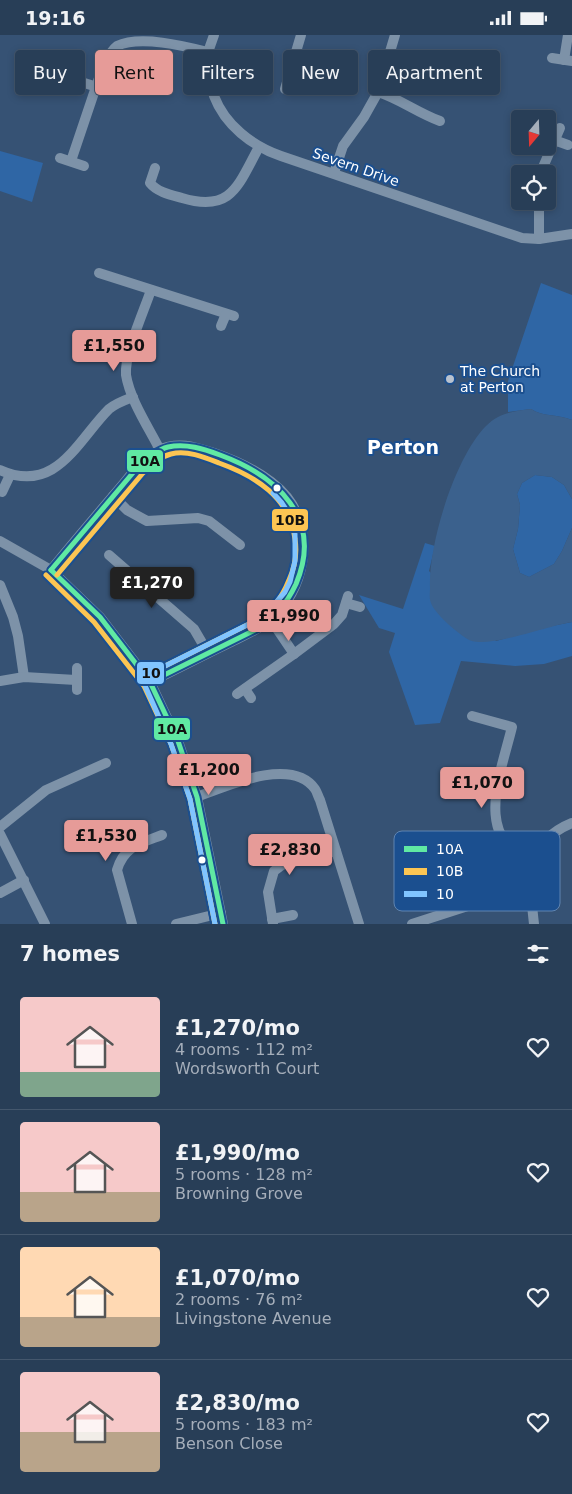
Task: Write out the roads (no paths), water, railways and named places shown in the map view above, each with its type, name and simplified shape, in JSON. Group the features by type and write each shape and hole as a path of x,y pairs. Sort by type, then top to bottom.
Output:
{"street":[{"name":"Severn Drive","path":"209,50 214,35"},
{"path":"296,50 301,35"},
{"path":"390,50 394,35"},
{"path":"552,59 568,60 568,35"},
{"path":"114,50 124,39 158,40 200,50"},
{"path":"71,161 95,90"},
{"name":"Severn Drive","path":"214,95 220,108 240,133 258,147 513,236 539,239 572,234"},
{"path":"334,173 342,146 364,117 376,95"},
{"path":"388,95 425,116 440,121"},
{"path":"556,136 560,128"},
{"path":"556,141 568,145"},
{"path":"155,168 150,183 157,189 197,202 212,202 234,191 258,147"},
{"path":"60,158 84,166"},
{"path":"539,210 539,239"},
{"path":"99,273 109,281 151,290 230,315 221,325"},
{"path":"151,290 126,365 126,375 133,397 160,450"},
{"path":"2,492 5,473 28,477 46,473 61,464 110,408 121,401 133,397"},
{"path":"51,570 145,458 172,445 185,445 224,456 258,472 272,481 288,498 298,514 302,533 303,562 297,585 291,595 270,620 150,682"},
{"path":"113,496 127,510 147,521 198,518 209,521 240,545"},
{"path":"0,541 51,570 100,617 150,682 178,741 197,797 223,924"},
{"path":"109,555 194,629 208,653"},
{"path":"0,585 18,635 24,677"},
{"path":"244,694 334,624 342,615 347,599 360,607"},
{"path":"270,620 294,654"},
{"path":"0,681 24,677 76,685 78,667"},
{"path":"472,716 512,727 496,793 494,813 498,831"},
{"path":"0,827 46,791 106,763"},
{"path":"197,797 244,780 281,773 302,779 314,788 320,800 359,924"},
{"path":"556,831 572,823"},
{"path":"0,834 45,924"},
{"path":"132,924 117,870 119,863 130,848 162,835"},
{"path":"293,915 273,922 268,892 274,871 282,865 336,851"},
{"path":"0,893 24,880"},
{"path":"412,924 452,911"},
{"path":"534,911 534,924"},
{"path":"176,924 221,913"}],"place":[{"name":"The Church at Perton","path":"450,379"}],"district":[{"name":"Perton","path":"403,447"}]}
